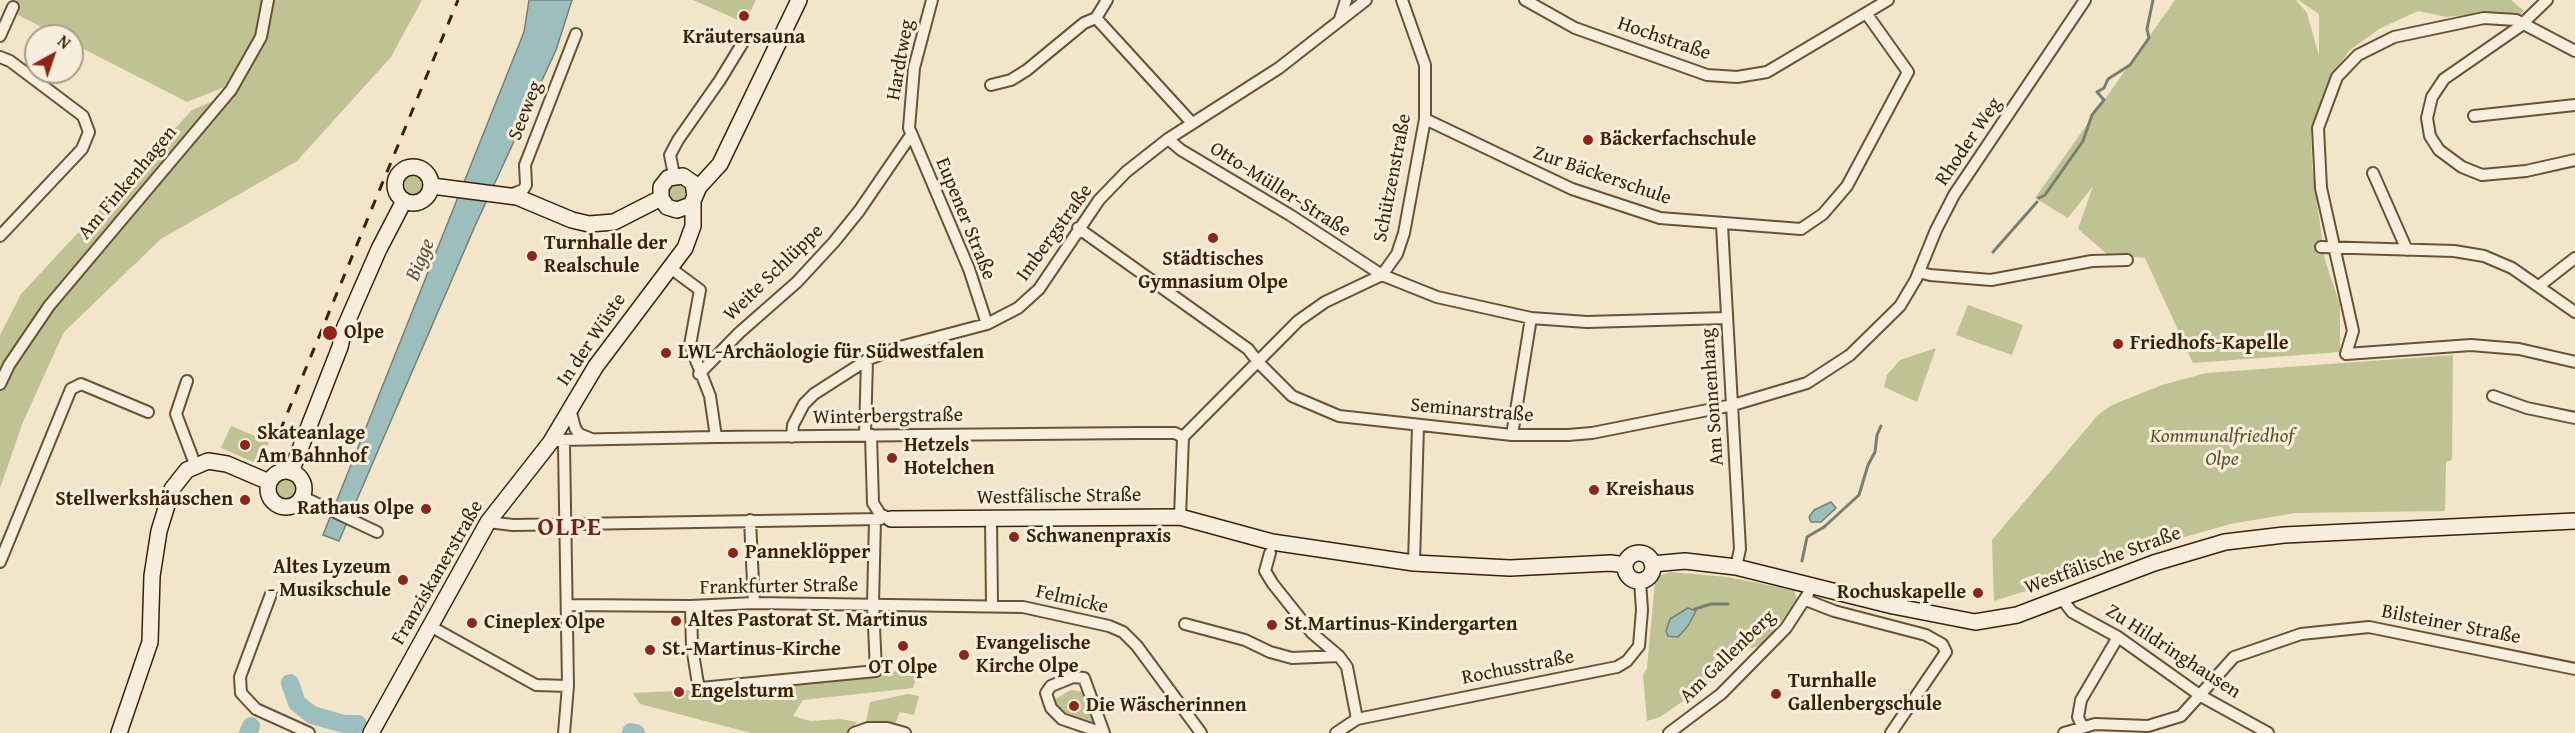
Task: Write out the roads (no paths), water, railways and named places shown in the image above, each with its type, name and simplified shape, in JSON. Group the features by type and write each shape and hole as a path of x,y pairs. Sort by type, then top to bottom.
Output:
{"street":[{"name":"Am Finkenhagen","path":"0,384 14,357 49,306 231,90 261,37 268,0"},
{"path":"727,147 707,168 680,176 661,187 661,198 667,207 677,210 688,207 715,172 799,0"},
{"name":"Hardtweg","path":"910,131 914,68 932,0"},
{"path":"991,85 1011,80 1027,70 1084,23 1096,18 1107,0"},
{"path":"1340,19 1346,0"},
{"name":"Imbergstraße","path":"792,437 793,425 804,404 814,394 867,360 896,348 987,324 1018,308 1039,289 1078,228 1116,182 1168,139 1279,68 1366,0"},
{"name":"Schützenstraße","path":"1382,275 1391,266 1404,233 1425,119 1425,65 1402,0"},
{"name":"Hochstraße","path":"1525,0 1575,28 1707,75 1737,77 1767,72 1888,0"},
{"name":"Rhoder Weg","path":"1895,311 1911,289 1936,230 1954,195 2085,0"},
{"path":"2547,0 2522,23 2444,79 2432,97 2427,118 2430,136 2439,150 2462,167 2482,175 2526,171 2575,160"},
{"path":"0,36 13,7"},
{"name":"Zur Bäckerschule","path":"1425,119 1572,189 1660,218 1722,225 1801,229 1823,214 1847,186 1908,72 1866,14"},
{"path":"1096,18 1192,123"},
{"path":"2575,51 2516,20 2484,18 2394,37 2358,55 2337,77 2318,128 2327,246 2353,332 2346,354 2471,345 2519,349 2575,362"},
{"name":"Seeweg","path":"509,195 522,190 526,185 525,165 576,34"},
{"path":"694,199 693,183 680,176 670,155 745,39"},
{"path":"0,57 10,61 83,116 89,132 82,148 0,236"},
{"path":"2474,116 2575,105"},
{"name":"Eupener Straße","path":"910,131 969,269 987,324"},
{"name":"Weite Schlüppe","path":"699,374 739,333 797,282 834,242 859,211 910,131"},
{"name":"Otto-Müller-Straße","path":"1168,139 1181,150 1290,215 1382,275 1437,297 1531,318 1587,322 1726,318"},
{"path":"413,166 429,175 432,186 423,201 412,204 404,201 394,187 401,170 413,166"},
{"path":"2373,173 2407,250"},
{"path":"432,186 509,195 589,224 614,222 661,198"},
{"name":"In der Wüste","path":"570,409 596,366 691,237 694,199"},
{"path":"291,472 340,347 344,329 379,249 404,201"},
{"name":"In der Wüste","path":"669,267 682,238 682,226 677,210"},
{"name":"Am Sonnenhang","path":"1722,225 1740,548 1736,567"},
{"name":"Seminarstraße","path":"1078,228 1248,349 1292,396 1339,416 1418,426 1512,435 1592,433 1733,405 1807,383 1850,355 1895,311"},
{"path":"2327,246 2454,251 2484,256 2512,268 2575,312"},
{"path":"2539,285 2575,258"},
{"path":"1919,272 1991,280 2092,261 2127,260"},
{"path":"669,267 700,290 690,345 699,374 710,396 716,437"},
{"path":"1180,517 1183,437 1298,321 1325,302 1382,275"},
{"path":"1512,435 1531,318"},
{"path":"867,360 868,435 873,503 880,514 891,519"},
{"path":"187,381 176,414 195,464"},
{"path":"0,562 71,389 81,384 148,412"},
{"path":"2493,396 2527,408 2575,418"},
{"path":"570,409 579,434 592,440"},
{"name":"Franziskanerstraße","path":"371,733 488,522 557,444 570,409"},
{"path":"1414,562 1418,426"},
{"name":"Winterbergstraße","path":"557,444 560,440 868,435 1174,433 1183,437"},
{"path":"557,444 565,524 567,605 568,686 564,733"},
{"path":"119,733 150,642 152,576 166,505 180,476 195,464 218,461 269,482"},
{"path":"281,472 291,472 301,479 303,497 290,507 278,506 268,493 269,482 281,472"},
{"path":"303,497 377,532"},
{"path":"858,519 868,513 873,503"},
{"name":"Westfälische Straße","path":"488,522 513,525 750,520 1180,517 1272,542 1414,562 1510,568 1611,563 1625,565"},
{"path":"691,606 692,646 698,684 701,688 876,671 873,604 875,519"},
{"path":"991,519 992,604"},
{"path":"750,520 754,603"},
{"name":"Westfälische Straße","path":"1652,564 1685,561 1736,567 1809,593 1975,622 2017,615 2154,563 2225,542 2284,536 2575,521"},
{"path":"1270,553 1265,571 1273,584 1312,633 1339,656 1347,667 1357,719"},
{"path":"1640,554 1648,557 1652,564 1651,575 1640,581 1630,578 1625,565 1632,556 1640,554"},
{"name":"Rochusstraße","path":"1336,733 1357,719 1617,667 1627,661 1639,646 1642,610 1640,581"},
{"path":"1809,593 1834,611 1926,635 1942,644 1946,652 1891,733"},
{"name":"Am Gallenberg","path":"1669,733 1722,694 1786,628 1809,593"},
{"path":"271,594 240,677 241,693 246,701 256,709 309,733"},
{"name":"Zu Hildringhausen","path":"2062,599 2072,612 2118,637 2201,696 2268,733"},
{"name":"Frankfurter Straße","path":"567,605 992,604"},
{"name":"Felmicke","path":"992,604 1023,607 1109,626 1124,632 1137,646 1201,733"},
{"path":"1185,624 1245,639 1270,652 1292,658 1339,656"},
{"path":"430,626 536,685 568,686"},
{"name":"Bilsteiner Straße","path":"2064,733 2095,724 2147,729 2181,716 2201,696 2223,668 2246,651 2301,634 2369,627 2575,669"},
{"path":"2082,726 2078,717 2081,700 2118,637"},
{"path":"1072,677 1084,678 1103,733 1062,719 1051,708 1046,693 1051,686 1072,677"},
{"path":"854,733 868,728 887,728 905,733"}],"water":[{"path":"529,0 572,0 556,50 475,226 339,541 323,535 524,32"},
{"path":"1831,502 1836,508 1821,522 1811,522 1809,517 1814,510"},
{"path":"1688,608 1696,611 1688,626 1678,637 1668,636 1666,631 1670,619"}],"waterway":[{"path":"2039,198 2045,195 2083,141 2092,115 2104,100 2097,92 2104,88 2108,79 2130,65 2149,38 2147,29 2153,0"},
{"path":"1993,252 2037,202"},
{"path":"1802,561 1807,537 1824,527 1859,495 1868,465 1875,452 1877,435 1881,426"},
{"path":"1695,609 1711,604 1728,604"},
{"name":"Olpe","path":"290,683 297,703 312,715 344,724 358,724"},
{"name":"Bigge","path":"248,733 251,726"},
{"name":"Olpe","path":"631,732 636,733"}],"railway":[{"path":"280,431 458,0"}],"place":[{"name":"Kräutersauna","path":"744,16"},
{"name":"Bäckerfachschule","path":"1588,140"},
{"name":"Städtisches Gymnasium Olpe","path":"1213,238"},
{"name":"Turnhalle der Realschule","path":"532,256"},
{"name":"Olpe","path":"330,333"},
{"name":"Friedhofs-Kapelle","path":"2118,344"},
{"name":"LWL-Archäologie für Südwestfalen","path":"666,353"},
{"name":"Skateanlage Am Bahnhof","path":"245,445"},
{"name":"Hetzels Hotelchen","path":"892,458"},
{"name":"Kreishaus","path":"1594,490"},
{"name":"Stellwerkshäuschen","path":"245,500"},
{"name":"Rathaus Olpe","path":"426,509"},
{"name":"Schwanenpraxis","path":"1014,537"},
{"name":"Panneklöpper","path":"733,553"},
{"name":"Altes Lyzeum - Musikschule","path":"403,580"},
{"name":"Rochuskapelle","path":"1978,593"},
{"name":"Altes Pastorat St. Martinus","path":"676,621"},
{"name":"Cineplex Olpe","path":"472,623"},
{"name":"St.Martinus-Kindergarten","path":"1272,625"},
{"name":"OT Olpe","path":"903,646"},
{"name":"St.-Martinus-Kirche","path":"650,650"},
{"name":"Evangelische Kirche Olpe","path":"964,655"},
{"name":"Engelsturm","path":"679,692"},
{"name":"Turnhalle Gallenbergschule","path":"1776,694"},
{"name":"Die Wäscherinnen","path":"1074,706"}],"district":[{"name":"OLPE","path":"570,528"}],"park label":[{"name":"Kommunalfriedhof Olpe","path":"2222,448"}]}
